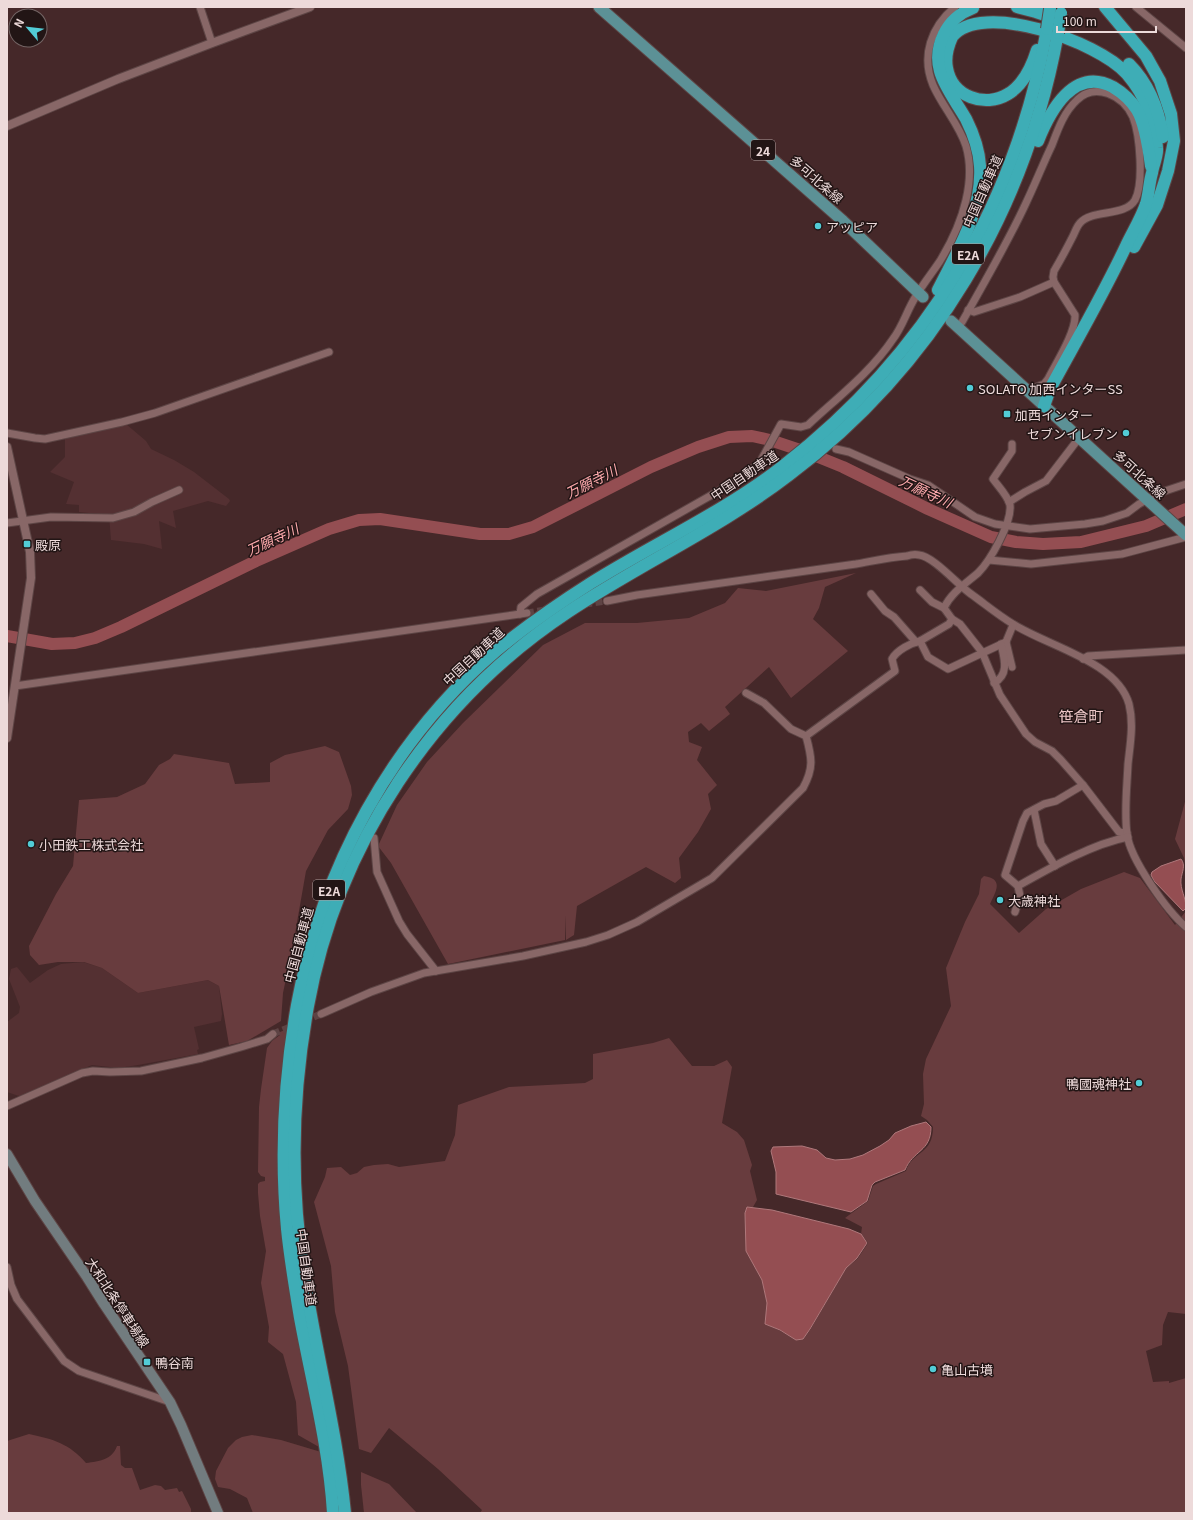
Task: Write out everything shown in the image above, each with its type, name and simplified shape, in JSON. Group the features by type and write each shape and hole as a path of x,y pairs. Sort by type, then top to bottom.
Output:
{"highway":[{"path":"878,380 906,341 937,291 960,247 974,210 979,184 980,166 978,152 974,137 966,120 943,82 939,69 938,54 941,39 947,27 955,18 966,11 977,7"},
{"path":"1017,7 1036,12 1073,26"},
{"path":"1044,406 1057,392 1119,272 1157,205 1168,171 1174,141 1171,114 1160,81 1146,56 1105,7"},
{"name":"中国自動車道","path":"345,1513 338,1460 304,1274 298,1228 294,1138 296,1097 308,1004 325,937 343,887 359,850 398,782 422,749 463,700 503,661 566,613 727,517 786,471 878,380 932,311 955,276 992,208 1021,136 1052,31 1056,9"},
{"path":"1044,406 1050,388 1115,270 1146,204 1158,150 1154,128 1147,105 1135,84 1120,67 1098,49 1065,31 1017,15 991,13 980,14 970,18 954,32 949,43 946,57 947,68 956,88 964,95 974,99 995,100 1009,94 1024,78 1037,52 1039,39 1052,31"},
{"name":"中国自動車道","path":"333,1513 327,1458 301,1323 287,1232 283,1140 285,1095 289,1057 297,1003 306,961 332,883 355,832 367,808 388,774 430,719 473,673 524,628 593,582 833,445 886,387 918,349 942,317 965,282 984,249 1013,187 1031,139 1043,101 1053,61 1052,31"},
{"path":"1086,34 1103,44 1120,57 1141,78 1160,117 1168,171"},
{"path":"1013,187 1024,176 1043,128 1055,108 1065,95 1075,86 1093,81 1106,83 1118,90 1127,97 1138,111 1152,172"}],"main road":[{"name":"多可北条線","path":"599,7 843,221 920,295"},
{"name":"多可北条線","path":"955,324 1027,391 1149,500 1185,535"},
{"name":"大和北条停車場線","path":"7,1154 35,1201 170,1402 218,1513"}],"street":[{"path":"200,7 212,43"},
{"path":"7,126 118,79 310,7"},
{"path":"15,686 523,614 521,607 537,594 731,484 759,464 781,424 801,427 808,425 852,385 884,352 895,338 956,231 966,199 970,167 966,146 951,115 934,86 929,72 928,61 929,47 932,36 946,15 955,7"},
{"path":"1136,7 1186,48"},
{"path":"955,324 968,310 986,277 1004,249 1026,204 1060,125 1069,109 1084,94 1093,91 1105,92 1117,98 1127,108 1133,118 1140,155 1140,171 1137,194 1134,201 1126,208 1090,217 1080,223 1054,271 1053,277 1054,282 1072,308 1076,321 1073,330 1048,379 1044,384 1027,391"},
{"path":"968,310 974,312 1020,297 1054,282"},
{"path":"7,434 45,439 155,414 329,352"},
{"path":"1009,502 1046,481 1079,438"},
{"path":"944,608 947,602 961,587 979,572 990,557 1005,527 1010,507 1009,502 993,479 1012,451 1012,444"},
{"path":"833,445 910,479 928,485 975,518 1005,527 1030,529 1103,521 1127,513 1159,493 1186,484"},
{"path":"7,446 11,483 24,521 30,552 31,578 7,738"},
{"path":"7,523 68,517 112,518 134,512 179,490"},
{"path":"990,557 1031,564 1107,556 1122,554 1185,535"},
{"path":"607,601 637,595 856,564 891,557 919,555 928,558 961,587 1013,625 1063,648 1082,659 1111,676 1120,687 1129,703 1131,722 1126,803 1127,836 1138,862 1151,884 1177,919 1186,927"},
{"path":"920,590 932,602 944,608 952,619 960,624 982,652 1000,695 1026,734 1035,742 1052,751 1084,785 1119,832 1127,836"},
{"path":"871,594 885,612 894,617 918,642 928,657 948,669 1003,643"},
{"path":"806,736 895,671 892,659 895,653 949,624 952,619"},
{"path":"994,683 1000,679 1006,668 1003,643 1013,625"},
{"path":"1003,643 1012,668"},
{"path":"1082,659 1088,656 1186,650"},
{"path":"321,1014 371,992 413,976 523,956 586,942 608,935 637,922 712,878 803,788 810,775 811,765 806,736 791,729 764,703 746,693"},
{"path":"1015,912 1020,896 1018,886 1005,875 1027,813 1044,804 1056,801 1084,785"},
{"path":"1034,810 1042,844 1055,866"},
{"path":"1018,886 1055,866 1095,848 1127,836"},
{"path":"374,838 377,872 399,922 436,971"},
{"path":"7,1106 82,1074 93,1071 141,1071 218,1053 267,1039 273,1034"},
{"path":"7,1267 9,1284 17,1299 64,1361 79,1371 170,1402"}],"shaded area":[{"path":"126,424 146,441 151,449 194,472 230,501 226,506 208,501 173,511 176,528 159,521 162,549 144,544 111,540 109,515 79,512 79,505 66,504 74,482 50,472 65,457 65,438"},
{"path":"856,573 825,587 819,608 813,619 848,651 791,698 769,667 725,707 730,714 709,731 701,723 688,732 689,742 702,747 697,760 717,785 708,794 711,809 698,832 679,858 681,878 675,883 646,867 577,906 574,935 566,940 566,915 565,940 448,964 391,863 378,846 397,805 427,762 463,723 543,645 585,623 637,623 689,618 725,603 738,588 766,591"},
{"path":"325,746 339,752 351,786 352,795 348,809 328,830 306,871 283,993 281,1021 247,1041 229,1045 219,986 208,980 138,993 102,968 84,962 58,962 39,965 30,955 29,946 56,894 73,866 79,800 117,797 145,784 159,765 170,759 174,754 229,763 235,784 270,782 270,763 285,755"},
{"path":"1186,798 1186,869 1184,858 1175,839"},
{"path":"1181,859 1183,866 1181,883 1186,908 1183,911 1154,881 1151,875 1152,872 1161,866"},
{"path":"1124,872 1140,878 1175,925 1186,911 1186,1314 1168,1312 1163,1325 1162,1345 1146,1351 1153,1382 1169,1381 1169,1383 1186,1378 1186,1513 480,1513 482,1510 438,1469 389,1428 371,1453 359,1449 348,1366 335,1312 331,1266 314,1202 325,1177 327,1168 341,1167 350,1175 357,1173 364,1167 374,1165 388,1164 399,1167 445,1161 455,1135 458,1105 509,1087 585,1083 593,1079 593,1054 653,1043 669,1038 692,1066 714,1066 727,1060 732,1067 722,1123 737,1132 744,1140 752,1165 750,1171 757,1200 753,1207 747,1207 745,1212 746,1251 762,1280 767,1303 765,1324 796,1340 803,1339 810,1330 846,1268 858,1258 868,1243 861,1234 862,1227 845,1218 868,1201 873,1186 906,1171 913,1159 930,1143 933,1127 921,1116 924,1104 923,1074 926,1059 951,1006 946,968 965,922 979,894 981,879 984,876 994,880 997,886 990,904 1019,933 1046,909 1081,889"},
{"path":"83,962 102,968 138,993 208,980 219,986 222,1014 221,1021 194,1027 199,1049 197,1050 198,1054 119,1068 92,1065 22,1097 7,1092 7,1022 19,1013 20,1007 9,979 11,969 17,967 30,983 48,970 61,964"},
{"path":"287,1029 280,1090 284,1251 290,1298 319,1447 298,1435 296,1402 283,1354 268,1342 269,1327 261,1283 266,1251 258,1193 258,1184 265,1181 265,1177 261,1176 258,1172 259,1107 267,1048 272,1041 280,1035 280,1032"},
{"path":"926,1122 931,1127 928,1141 908,1163 905,1170 875,1182 872,1185 867,1201 851,1212 776,1194 776,1172 771,1151 773,1147 802,1146 817,1150 826,1158 835,1160 850,1159 863,1155 880,1146 889,1140 895,1133 911,1126"},
{"path":"747,1207 772,1210 849,1229 861,1234 867,1243 857,1258 846,1268 803,1339 796,1340 780,1330 765,1324 767,1303 762,1280 746,1251 745,1213"},
{"path":"29,1434 60,1443 74,1451 86,1463 109,1457 115,1451 117,1446 120,1446 121,1465 125,1468 132,1468 140,1490 155,1485 161,1486 165,1490 177,1488 179,1492 182,1491 191,1509 191,1513 7,1513 7,1441"},
{"path":"252,1435 281,1440 321,1452 328,1506 327,1513 253,1513 247,1498 230,1489 218,1487 215,1479 216,1471 228,1448 236,1440"},
{"path":"361,1472 389,1484 417,1513 364,1513"}],"waterway":[{"name":"万願寺川","path":"7,636 52,644 75,643 95,638 121,627 256,561 329,529 359,520 380,519 480,534 509,534 533,527 651,467 698,447 729,437 752,436 770,440 806,452 843,467 928,509 991,537 1016,542 1043,544 1081,542 1146,526 1186,509"}],"tunnel":[{"path":"585,604 607,601"},
{"path":"527,613 545,610"},
{"path":"304,1021 321,1014"},
{"path":"273,1034 295,1025"}],"place":[{"name":"アッピア","path":"818,226"},
{"name":"SOLATO 加西インターSS","path":"970,388"},
{"name":"加西インター","path":"1007,414"},
{"name":"セブンイレブン","path":"1126,433"},
{"name":"殿原","path":"27,544"},
{"name":"小田鉄工株式会社","path":"31,844"},
{"name":"大歳神社","path":"1000,900"},
{"name":"鴨國魂神社","path":"1139,1083"},
{"name":"鴨谷南","path":"147,1362"},
{"name":"亀山古墳","path":"933,1369"}],"district":[{"name":"笹倉町","path":"1081,715"}]}
